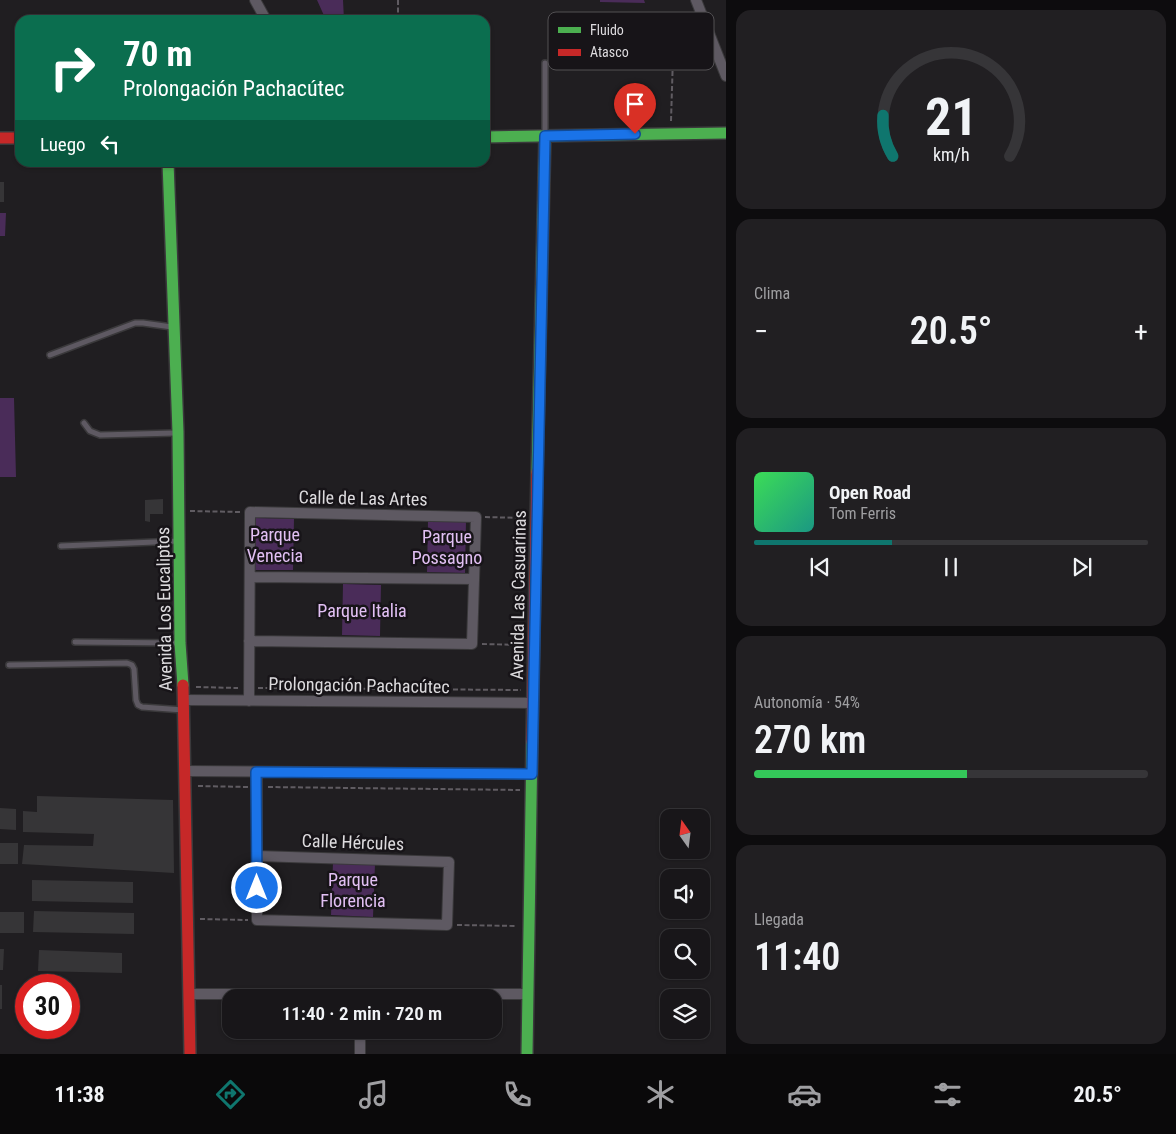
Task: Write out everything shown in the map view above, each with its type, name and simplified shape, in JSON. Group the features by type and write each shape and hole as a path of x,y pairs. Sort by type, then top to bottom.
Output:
{"street":[{"path":"256,0 264,15"},
{"path":"696,0 701,12"},
{"path":"714,46 726,76"},
{"path":"490,137 726,133"},
{"name":"Avenida Las Casuarinas","path":"527,1054 536,518 545,136"},
{"path":"0,138 15,138"},
{"name":"Avenida Los Eucaliptos","path":"168,167 180,510 180,643 184,705 190,1054"},
{"path":"249,700 250,512"},
{"name":"Calle de Las Artes","path":"250,512 476,516"},
{"path":"249,641 472,644 476,516"},
{"path":"250,577 474,579"},
{"name":"Prolongación Pachacútec","path":"184,705 249,700 533,703"},
{"path":"185,771 532,774"},
{"path":"256,772 257,920 447,925"},
{"name":"Calle Hércules","path":"257,856 449,862 447,925"},
{"path":"189,994 222,994"},
{"path":"502,994 528,994"},
{"path":"360,1039 360,1054"}],"lane":[{"path":"544,63 545,136"},
{"path":"50,354 134,324 143,323 175,328"},
{"path":"84,423 90,431 100,435 178,432"},
{"path":"61,546 179,541"},
{"path":"75,642 180,643"},
{"path":"9,665 126,663 134,668 138,705 142,707 184,705"}],"path":[{"path":"398,0 398,15"},
{"path":"671,133 673,70"},
{"path":"180,510 250,512"},
{"path":"476,516 536,518"},
{"path":"472,644 534,645"},
{"path":"183,687 533,690"},
{"path":"185,786 532,790"},
{"path":"188,919 257,920"},
{"path":"447,925 529,926"}],"green space":[{"path":"317,0 343,0 344,15 324,15"},
{"path":"600,0 644,0 645,3 600,2"},
{"path":"0,213 6,213 5,236 0,236"},
{"path":"0,398 14,398 16,477 0,477"},
{"name":"Parque Venecia","path":"256,518 294,519 293,570 255,570"},
{"name":"Parque Possagno","path":"428,521 466,521 465,573 427,572"},
{"name":"Parque Italia","path":"343,584 381,585 380,636 342,635"},
{"name":"Parque Florencia","path":"333,863 375,864 373,917 331,915"}],"building":[{"path":"0,182 4,182 4,202 0,202"},
{"path":"163,499 163,514 150,514 150,522 145,521 145,500"},
{"path":"37,796 173,800 174,873 22,864 24,845 93,846 94,834 23,832 23,811 37,812"},
{"path":"0,808 16,809 16,830 0,829"},
{"path":"0,843 18,843 18,864 0,864"},
{"path":"32,880 133,882 133,903 32,901"},
{"path":"34,911 134,913 134,934 33,932"},
{"path":"0,912 24,912 24,933 0,933"},
{"path":"0,949 4,949 3,970 0,970"},
{"path":"39,950 122,953 122,973 38,971"},
{"path":"0,985 2,985 2,1009 0,1009"}],"traffic: fast":[{"path":"490,137 726,133"},
{"path":"537,472 545,136"},
{"path":"168,167 178,432 180,643 183,685"},
{"path":"527,1054 532,742"}],"traffic: jam":[{"path":"0,138 15,138"},
{"path":"532,742 537,472"},
{"path":"183,685 190,1054"}],"route":[{"path":"257,888 256,772 532,774 545,136 635,134"}]}
